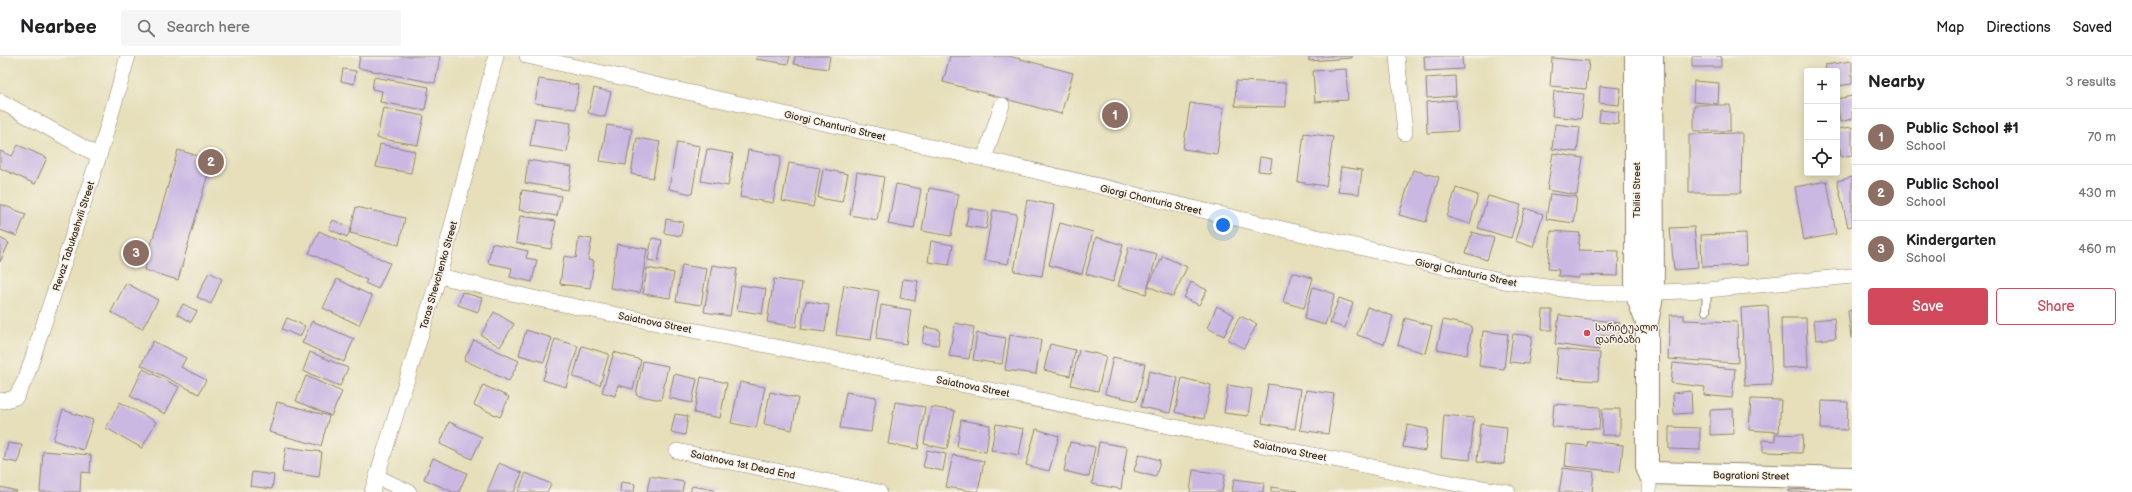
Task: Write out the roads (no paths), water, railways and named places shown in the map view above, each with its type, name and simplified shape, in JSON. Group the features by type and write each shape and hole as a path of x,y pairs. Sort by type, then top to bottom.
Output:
{"street":[{"name":"Revaz Tabukashvili Street","path":"0,400 4,401 16,397 26,378 99,156 128,56"},
{"name":"Taras Shevchenko Street","path":"372,492 439,276 496,56"},
{"name":"Giorgi Chanturia Street","path":"527,56 984,159 1504,281 1591,293 1707,290 1852,276"},
{"path":"1397,56 1405,133"},
{"name":"Tbilisi Street","path":"1636,56 1647,322 1647,470 1649,483"},
{"name":"Tbilisi Street","path":"1645,292 1652,56"},
{"path":"0,101 99,156"},
{"path":"984,159 1002,104"},
{"name":"Saiatnova Street","path":"439,276 533,298 1462,488 1508,492"},
{"name":"Saiatnova 1st Dead End","path":"677,451 879,492"},
{"path":"377,477 409,492"},
{"name":"Bagrationi Street","path":"1649,483 1852,478"}],"lane":[{"path":"1706,311 1707,290"}],"place":[{"name":"Public School #1","path":"1115,115"},
{"name":"Public School","path":"211,162"},
{"name":"Kindergarten","path":"136,253"},
{"name":"სარიტუალო დარბაზი","path":"1587,333"}]}
